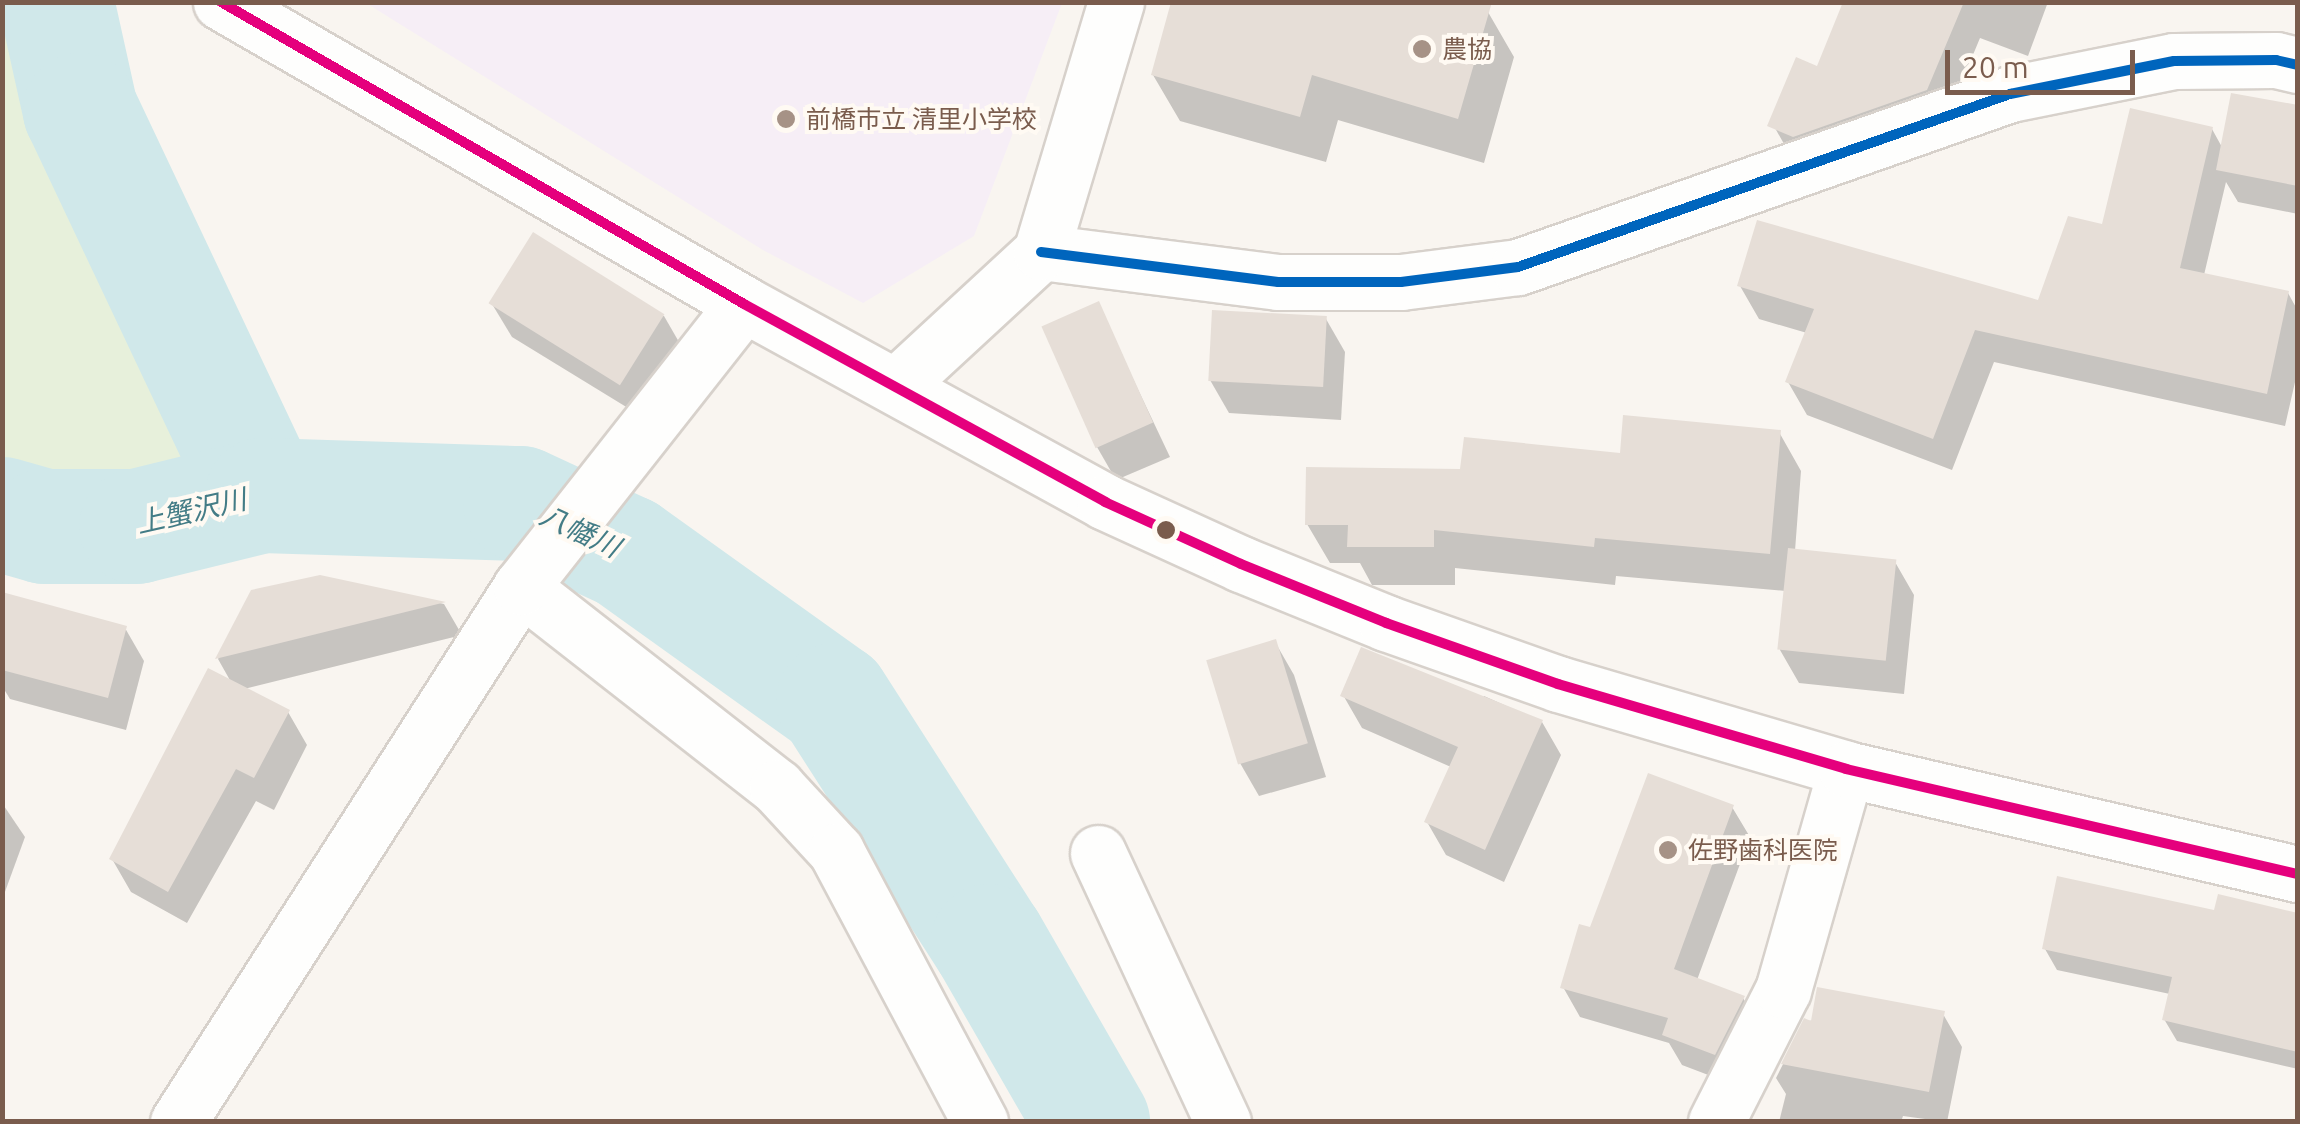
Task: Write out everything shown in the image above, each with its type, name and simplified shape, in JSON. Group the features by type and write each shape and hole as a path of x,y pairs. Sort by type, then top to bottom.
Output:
{"street":[{"path":"221,2 744,304 1105,502 1386,624 1558,684 1846,768 2298,874"},
{"path":"897,385 1041,252 1116,2"},
{"path":"1041,252 1278,282 1401,282 1518,267 2010,94 2174,61 2276,60 2298,65"},
{"path":"178,1122 531,576 744,304"},
{"path":"531,576 777,787 836,851 980,1122"},
{"path":"1716,1122 1783,990 1846,768"},
{"path":"1098,853 1223,1122"}],"shaded area":[{"name":"前橋市立 清里小学校","path":"366,3 1062,3 974,236 863,303 763,250"}],"green space":[{"path":"2,3 15,3 43,101 221,470 77,497 3,478"}],"building":[{"path":"1171,2 1492,2 1458,119 1312,75 1300,117 1151,75"},
{"path":"1843,2 1964,2 1927,90 1793,137 1767,126 1796,57 1817,66"},
{"path":"2231,93 2298,105 2298,186 2216,170"},
{"path":"2130,108 2213,127 2180,268 2289,291 2267,394 1975,330 1933,439 1785,382 1814,309 1737,286 1757,220 2038,300 2068,216 2102,224"},
{"path":"533,232 664,314 620,385 488,303"},
{"path":"1099,301 1153,423 1096,448 1041,327"},
{"path":"1212,310 1327,316 1323,387 1208,381"},
{"path":"1623,415 1781,430 1770,554 1595,538 1594,547 1434,530 1434,547 1347,547 1348,525 1305,525 1306,467 1460,469 1464,437 1620,453"},
{"path":"1788,548 1896,559 1886,661 1777,649"},
{"path":"320,575 446,602 215,659 251,590"},
{"path":"2,592 127,626 108,698 2,670"},
{"path":"1276,639 1308,743 1238,765 1206,660"},
{"path":"1361,647 1543,720 1485,850 1424,822 1458,747 1340,696"},
{"path":"208,668 290,710 254,778 236,769 168,892 109,859"},
{"path":"1648,773 1734,805 1674,969 1745,996 1715,1055 1662,1035 1668,1018 1560,988 1579,924 1590,927"},
{"path":"2057,876 2214,910 2218,894 2298,913 2298,1052 2162,1020 2172,977 2042,949"},
{"path":"1817,987 1945,1011 1929,1092 1781,1064 1804,1018 1811,1021"}],"waterway":[{"name":"八幡川","path":"56,2 80,110 262,495"},
{"name":"八幡川","path":"2,514 44,526 136,526 262,495 520,503 626,552 833,700 988,941 1092,1122"}],"transit line":[{"path":"221,2 744,304 1105,502 1241,564 1386,623 1558,684 1846,769 2298,874"},
{"path":"1041,252 1278,282 1401,282 1518,267 2010,94 2174,61 2276,60 2298,65"}],"place":[{"name":"農協","path":"1422,49"},
{"name":"前橋市立 清里小学校","path":"786,119"},
{"name":"佐野歯科医院","path":"1668,850"}],"water label":[{"name":"上蟹沢川","path":"191,511"}]}
